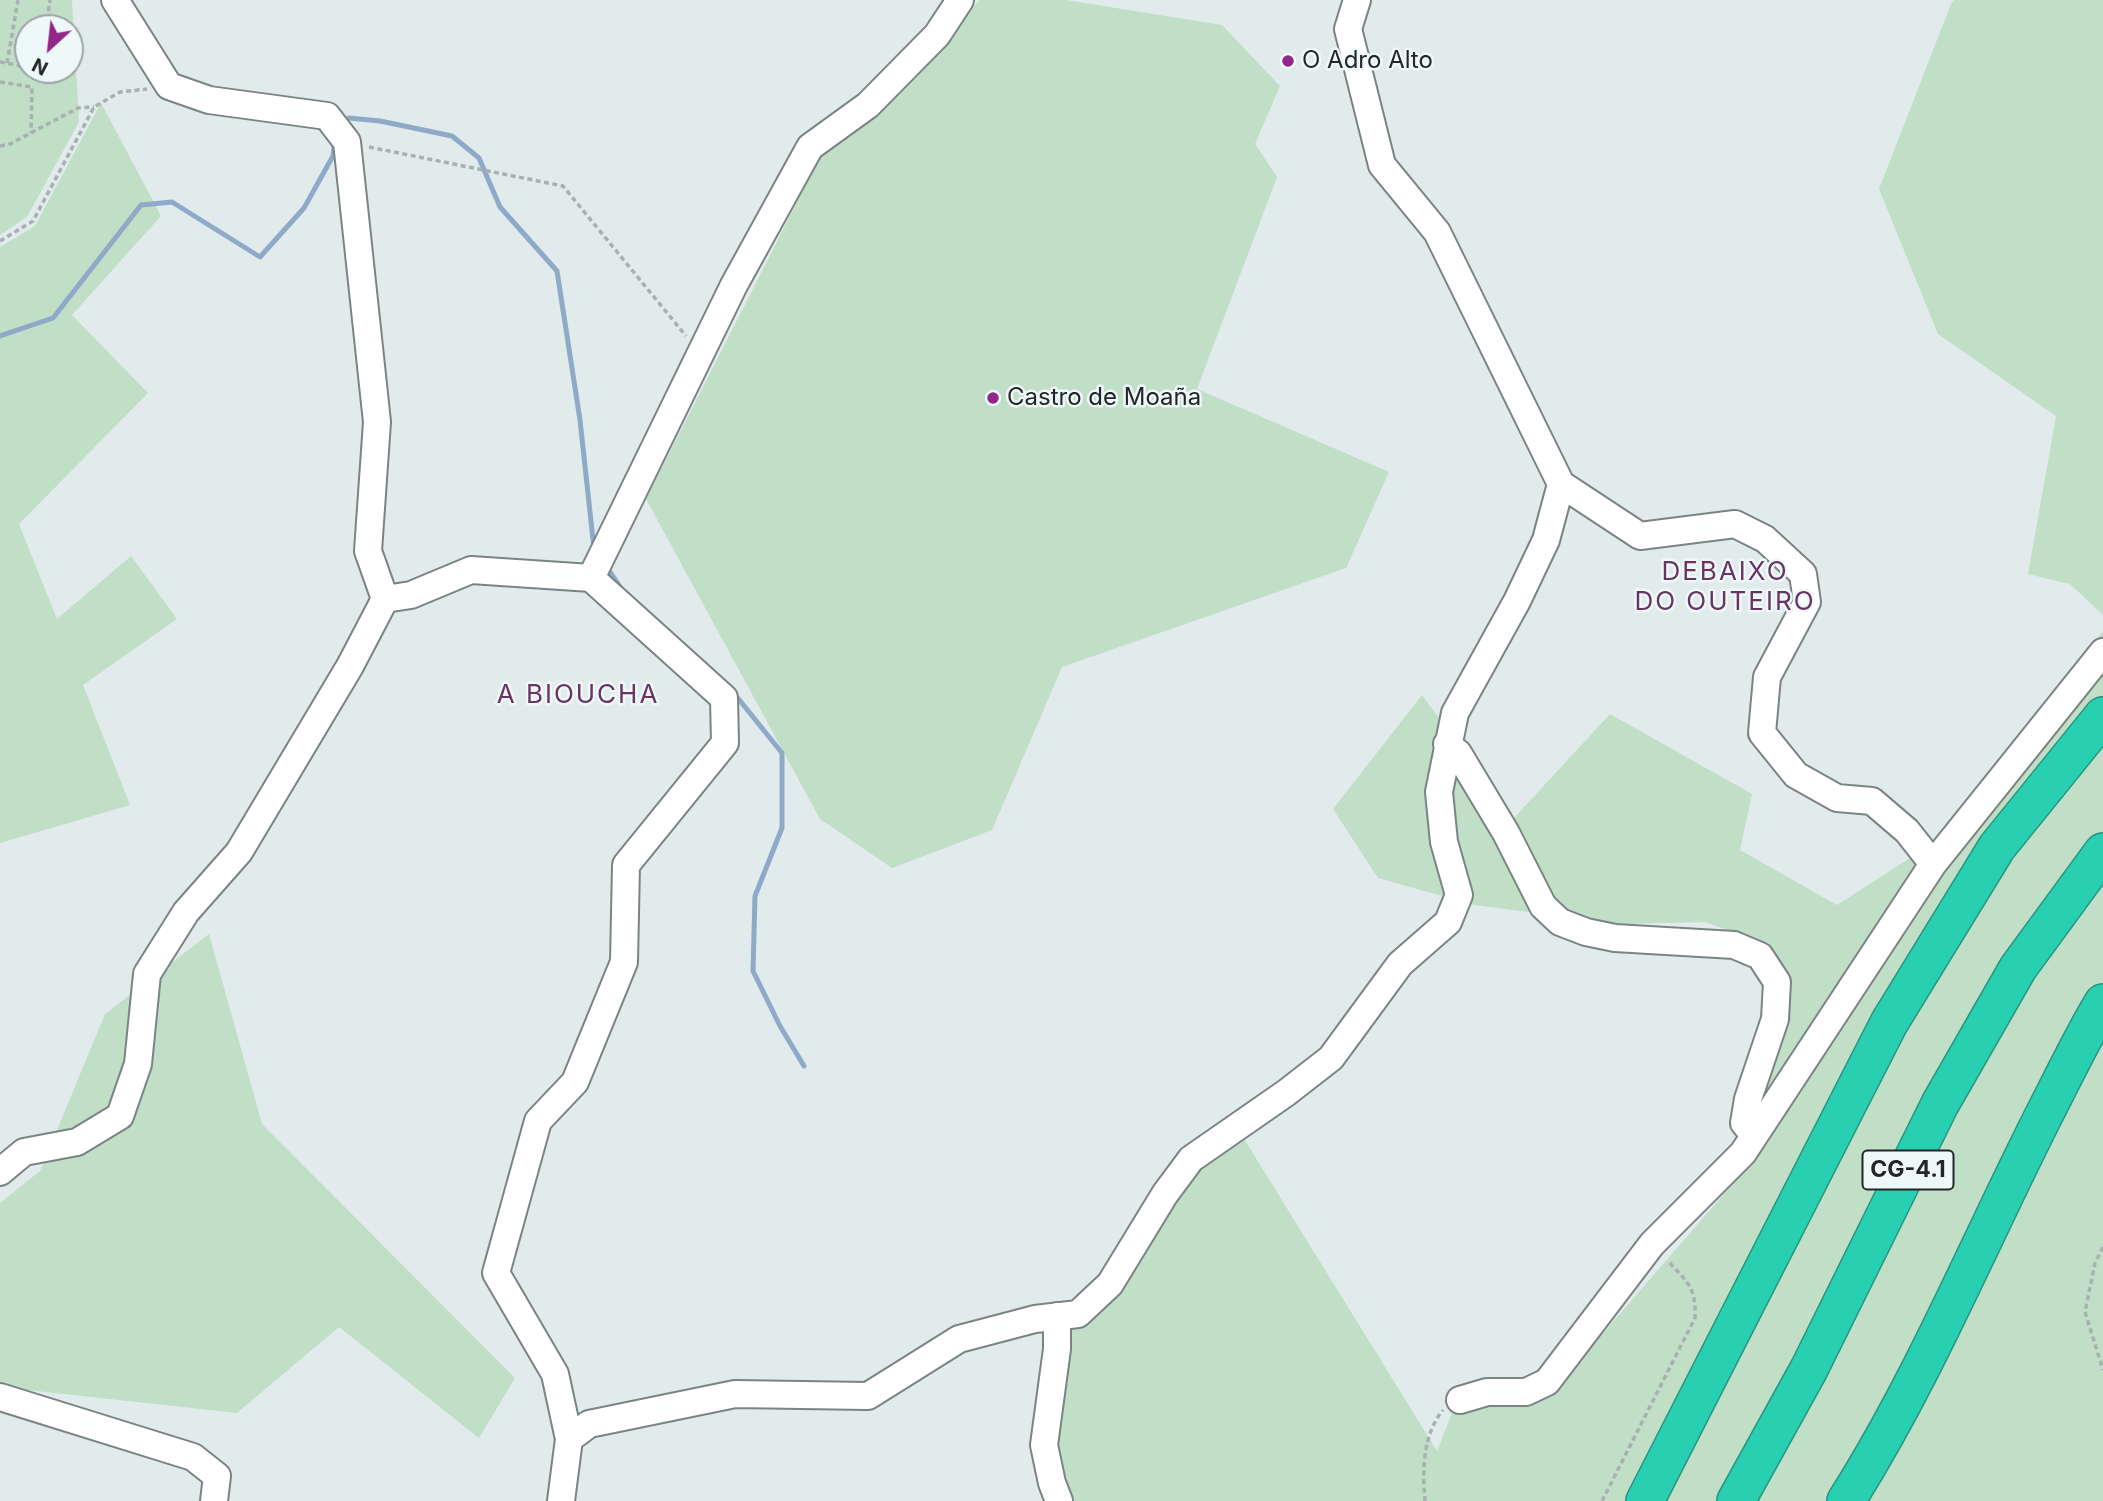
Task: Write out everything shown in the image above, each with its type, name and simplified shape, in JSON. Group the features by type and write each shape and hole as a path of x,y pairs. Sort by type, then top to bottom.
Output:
{"highway":[{"path":"1644,1501 1889,1023 1997,848 2103,716"},
{"name":"CG-4.1","path":"1736,1501 1809,1369 1940,1104 2018,968 2103,852"},
{"path":"1846,1501 1876,1454 1936,1340 2024,1153 2103,1003"}],"street":[{"path":"0,1172 24,1152 77,1142 120,1116 138,1064 147,974 186,912 239,852 350,666 385,599 368,551 377,422 347,142 327,116 209,100 169,86 115,0"},
{"path":"591,578 734,285 810,147 868,105 937,35 960,0"},
{"path":"1356,0 1342,28 1355,82 1382,164 1437,232 1561,484 1640,536 1735,524 1765,539 1803,573 1807,602 1767,677 1762,733 1796,775 1837,798 1872,801 1907,831 1933,864"},
{"path":"569,1438 589,1424 735,1394 868,1396 959,1339 1035,1319 1079,1314 1110,1284 1165,1194 1191,1158 1286,1093 1331,1058 1400,964 1448,922 1459,895 1444,842 1439,792 1447,744 1455,713 1517,601 1546,540 1561,484"},
{"path":"385,599 411,595 471,570 591,578 724,698 725,743 626,865 624,962 575,1082 538,1121 496,1273 555,1374 569,1438 561,1501"},
{"path":"1460,1400 1487,1392 1525,1392 1546,1382 1652,1244 1743,1153 1933,864 2103,652"},
{"path":"1447,744 1458,753 1506,833 1543,906 1560,922 1586,932 1615,938 1734,945 1760,956 1777,982 1775,1019 1748,1099 1744,1123 1755,1135"},
{"path":"1057,1316 1057,1349 1044,1445 1059,1501"},
{"path":"0,1397 193,1457 217,1476 214,1501"}],"path":[{"path":"7,63 18,0"},
{"path":"0,62 14,64"},
{"path":"0,82 33,87 31,133"},
{"path":"0,146 78,108 94,107 120,92 169,86"},
{"path":"0,242 33,221 94,107"},
{"path":"347,142 563,186 700,354"},
{"path":"1602,1501 1695,1318 1696,1298 1692,1286 1652,1244"},
{"path":"2103,1247 2095,1264 2085,1312 2103,1370"},
{"path":"1425,1501 1425,1450 1434,1421 1444,1408 1460,1400"}],"green space":[{"path":"0,0 72,0 73,14 14,14 14,84 77,84 79,122 27,217 0,235"},
{"path":"980,0 1066,0 1222,25 1280,86 1255,144 1277,177 1197,389 1389,472 1346,568 1062,667 992,830 892,868 820,819 646,499 819,159"},
{"path":"1954,0 2103,0 2103,615 2070,584 2028,574 2056,416 1938,334 1879,189"},
{"path":"101,103 161,216 72,315 148,393 19,524 57,619 131,556 177,619 83,685 130,805 0,843 0,247 35,226"},
{"path":"2103,631 2103,1501 1073,1501 1059,1472 1058,1405 1070,1328 1121,1286 1183,1179 1241,1134 1437,1451 1453,1411 1552,1392 1769,1142 1763,987 1766,944 1705,922 1623,924 1474,905 1378,878 1333,809 1422,695 1513,819 1610,714 1752,794 1740,850 1837,905 1938,840"},
{"path":"209,934 262,1124 515,1378 479,1438 339,1327 237,1413 0,1387 0,1203 40,1171 105,1014"}],"waterway":[{"path":"349,118 380,121 452,136 479,158 500,207 557,271 580,420 594,549"},
{"path":"0,336 53,318 141,205 172,202 260,257 304,208 333,156 334,147"},
{"path":"610,572 622,590"},
{"path":"733,692 782,753 782,828 755,896 753,971 780,1026 804,1066"}],"place":[{"name":"O Adro Alto","path":"1288,61"},
{"name":"Castro de Moaña","path":"993,398"}],"district":[{"name":"DEBAIXO DO OUTEIRO","path":"1725,587"},
{"name":"A BIOUCHA","path":"578,695"}]}
